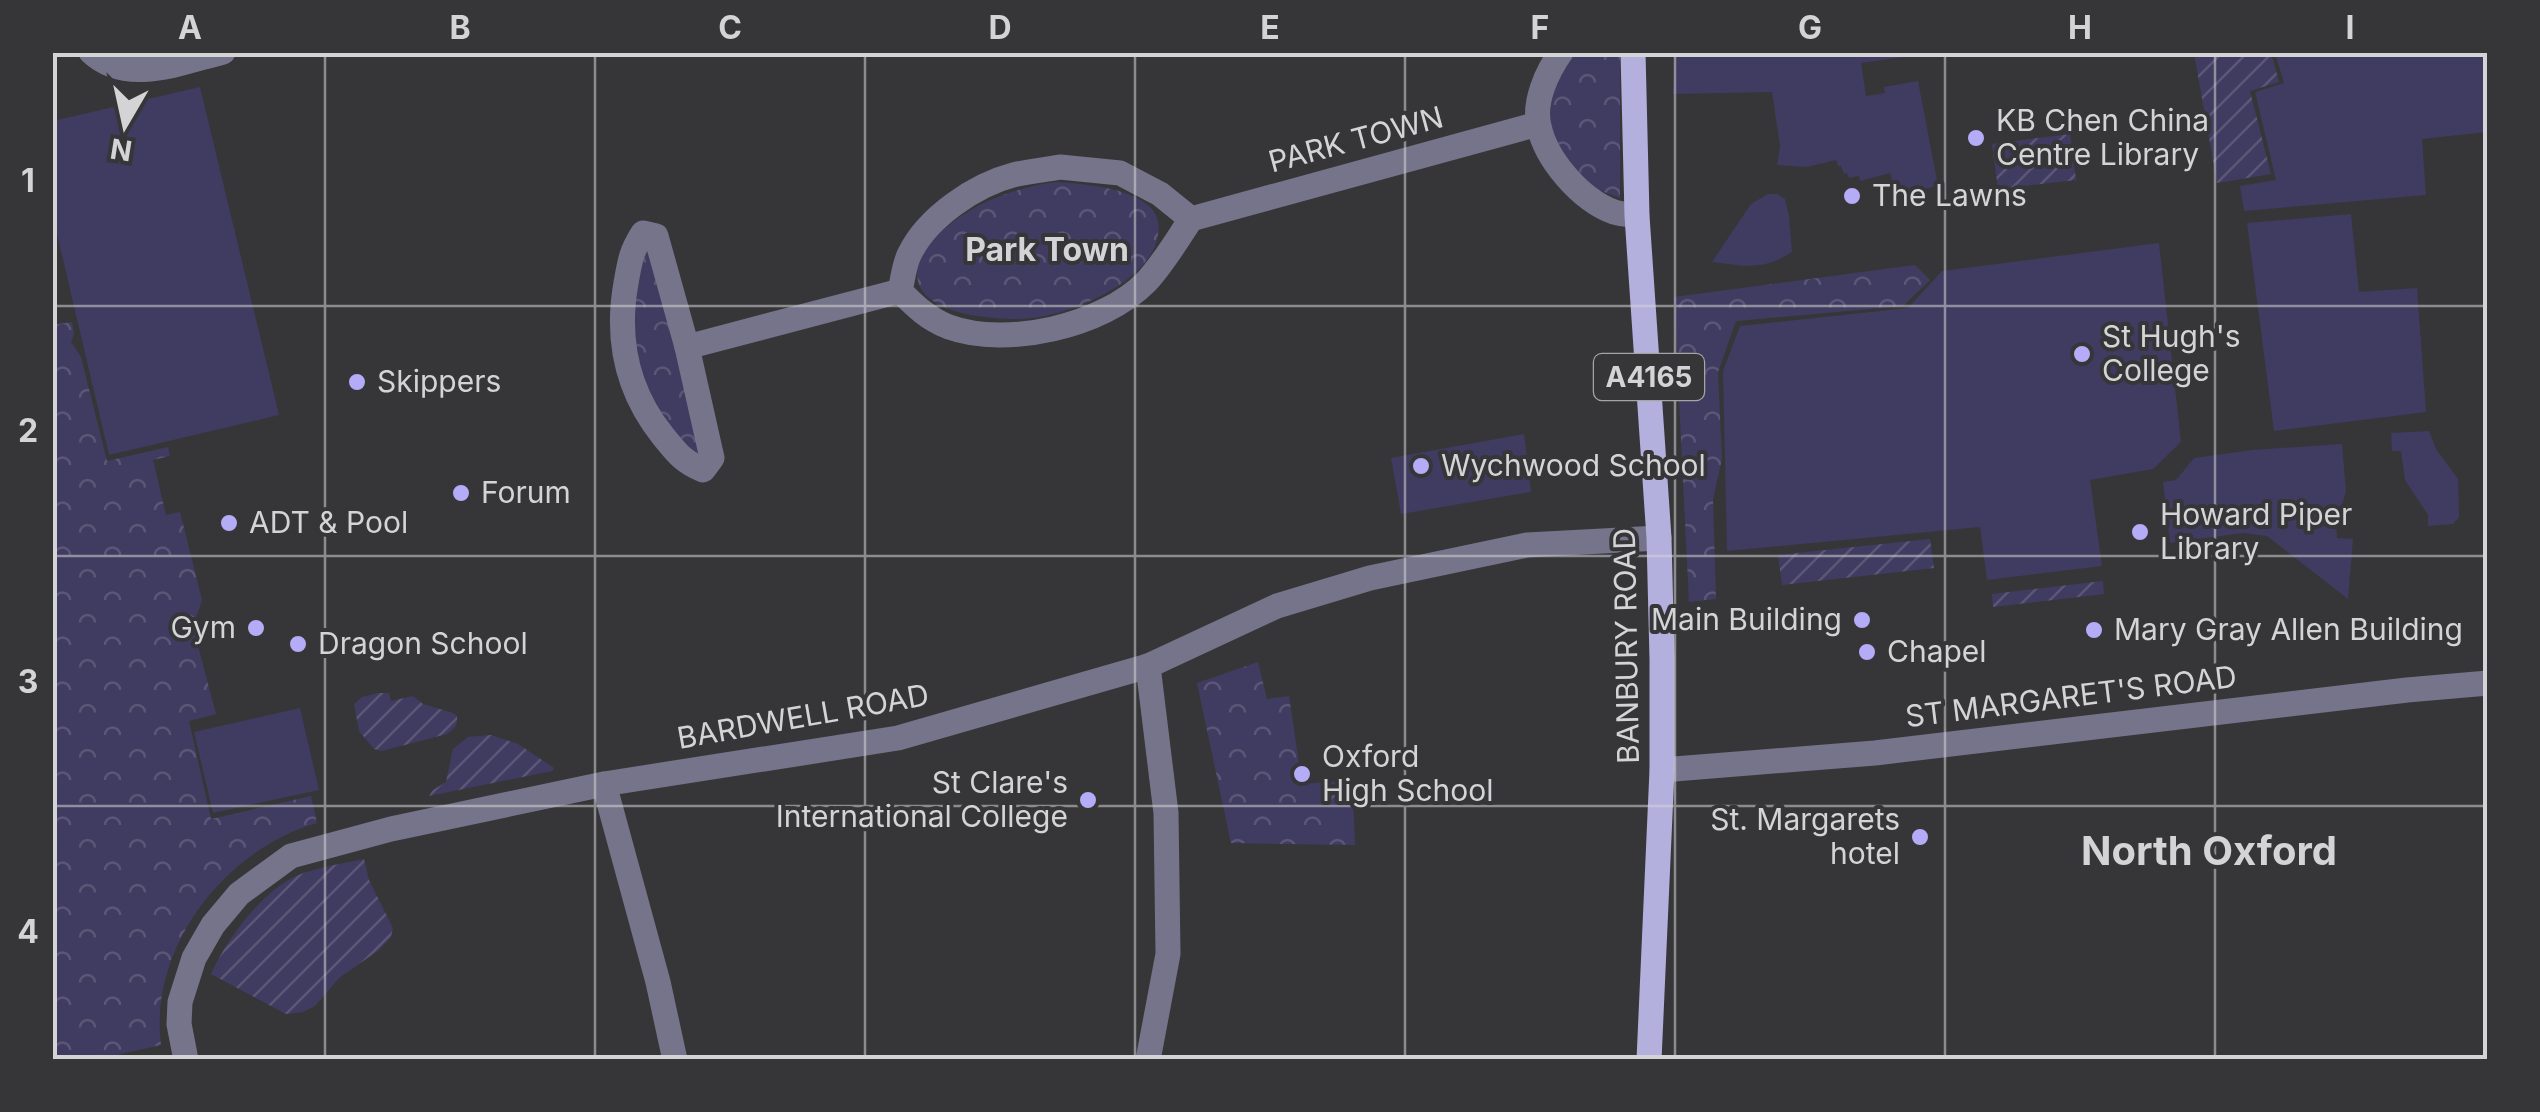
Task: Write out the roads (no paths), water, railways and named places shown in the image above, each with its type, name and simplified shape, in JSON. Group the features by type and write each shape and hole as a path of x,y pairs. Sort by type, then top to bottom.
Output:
{"main road":[{"name":"BANBURY ROAD","path":"1633,52 1637,216 1660,538 1662,770 1650,1060"}],"street":[{"path":"91,52 108,66 147,70 223,52"},
{"path":"1561,52 1541,94 1538,124 1553,160 1576,188 1612,212 1637,216"},
{"name":"PARK TOWN","path":"1191,219 1538,124"},
{"path":"1060,167 1120,173 1160,194 1191,219 1145,284 1106,310 1058,329 1001,336 952,328 923,314 900,291 908,256 923,232 973,192 1012,175 1060,167"},
{"path":"643,233 656,236 686,347 712,458 703,470 684,462 657,428 639,400 625,363 624,298 631,251 643,233"},
{"path":"686,347 900,291"},
{"name":"BARDWELL ROAD","path":"184,1053 180,1002 194,958 213,925 239,894 292,856 391,829 604,784 898,738 1148,666 1277,606 1370,578 1527,545 1660,538"},
{"path":"1148,666 1166,813 1168,954 1148,1060"},
{"name":"ST MARGARET'S ROAD","path":"1662,770 1875,753 2407,690 2488,684"},
{"path":"604,784 675,1060"}],"place":[{"name":"KB Chen China Centre Library","path":"1976,138"},
{"name":"The Lawns","path":"1852,196"},
{"name":"St Hugh's College","path":"2082,354"},
{"name":"Skippers","path":"357,382"},
{"name":"Wychwood School","path":"1421,466"},
{"name":"Forum","path":"461,493"},
{"name":"ADT & Pool","path":"229,523"},
{"name":"Howard Piper Library","path":"2140,532"},
{"name":"Main Building","path":"1862,620"},
{"name":"Gym","path":"256,628"},
{"name":"Mary Gray Allen Building","path":"2094,630"},
{"name":"Dragon School","path":"298,644"},
{"name":"Chapel","path":"1867,652"},
{"name":"Oxford High School","path":"1302,774"},
{"name":"St Clare's International College","path":"1088,800"},
{"name":"St. Margarets hotel","path":"1920,837"}],"district":[{"name":"Park Town","path":"1047,250"},
{"name":"North Oxford","path":"2209,851"}]}
